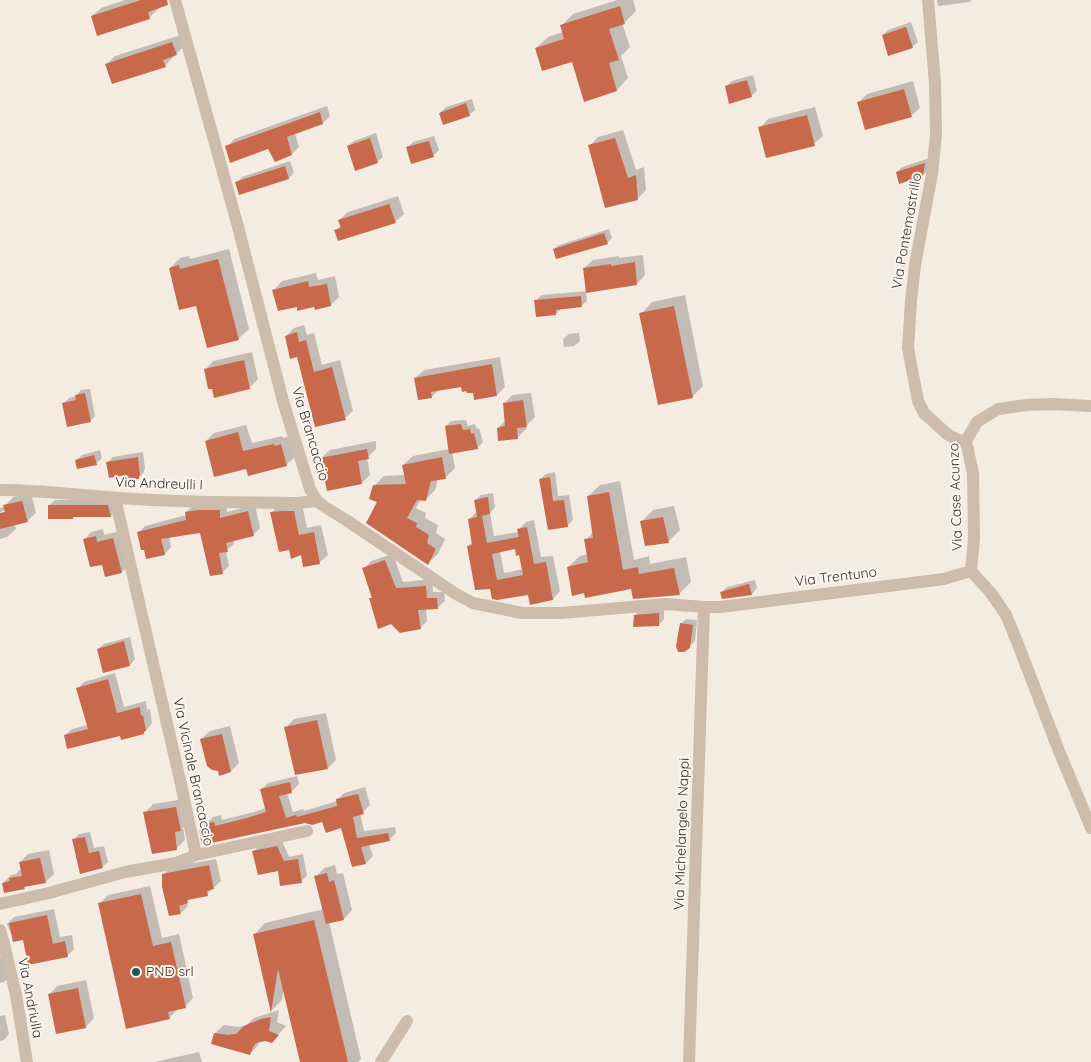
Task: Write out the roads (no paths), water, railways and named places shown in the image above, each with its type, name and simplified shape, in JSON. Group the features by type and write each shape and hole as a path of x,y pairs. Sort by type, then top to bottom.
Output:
{"street":[{"name":"Via Brancaccio","path":"175,0 237,223 283,401 310,489 317,501 456,594 473,603 522,613 561,613 666,604 704,607"},
{"name":"Via Pontemastrillo","path":"928,0 935,83 936,134 932,174 915,265 908,348 918,401 924,413 947,434 958,440 966,441"},
{"name":"Via Case Acunzo","path":"971,571 974,540 973,473 966,441 977,422 998,409 1052,404 1091,406"},
{"name":"Via Andreulli I","path":"0,490 64,492 163,501 298,503 317,501"},
{"name":"Via Vicinale Brancaccio","path":"0,904 125,872 176,862 196,855 115,498"},
{"name":"Via Trentuno","path":"704,607 736,606 944,579 971,571"},
{"path":"971,571 991,593 1006,615 1091,828"},
{"name":"Via Michelangelo Nappi","path":"690,1062 704,607"},
{"path":"196,855 307,831"},
{"path":"0,930 2,945"},
{"name":"Via Andriulla","path":"2,945 16,995 27,1062"},
{"path":"381,1062 407,1021"}],"place":[{"name":"PND srl","path":"136,972"}]}
